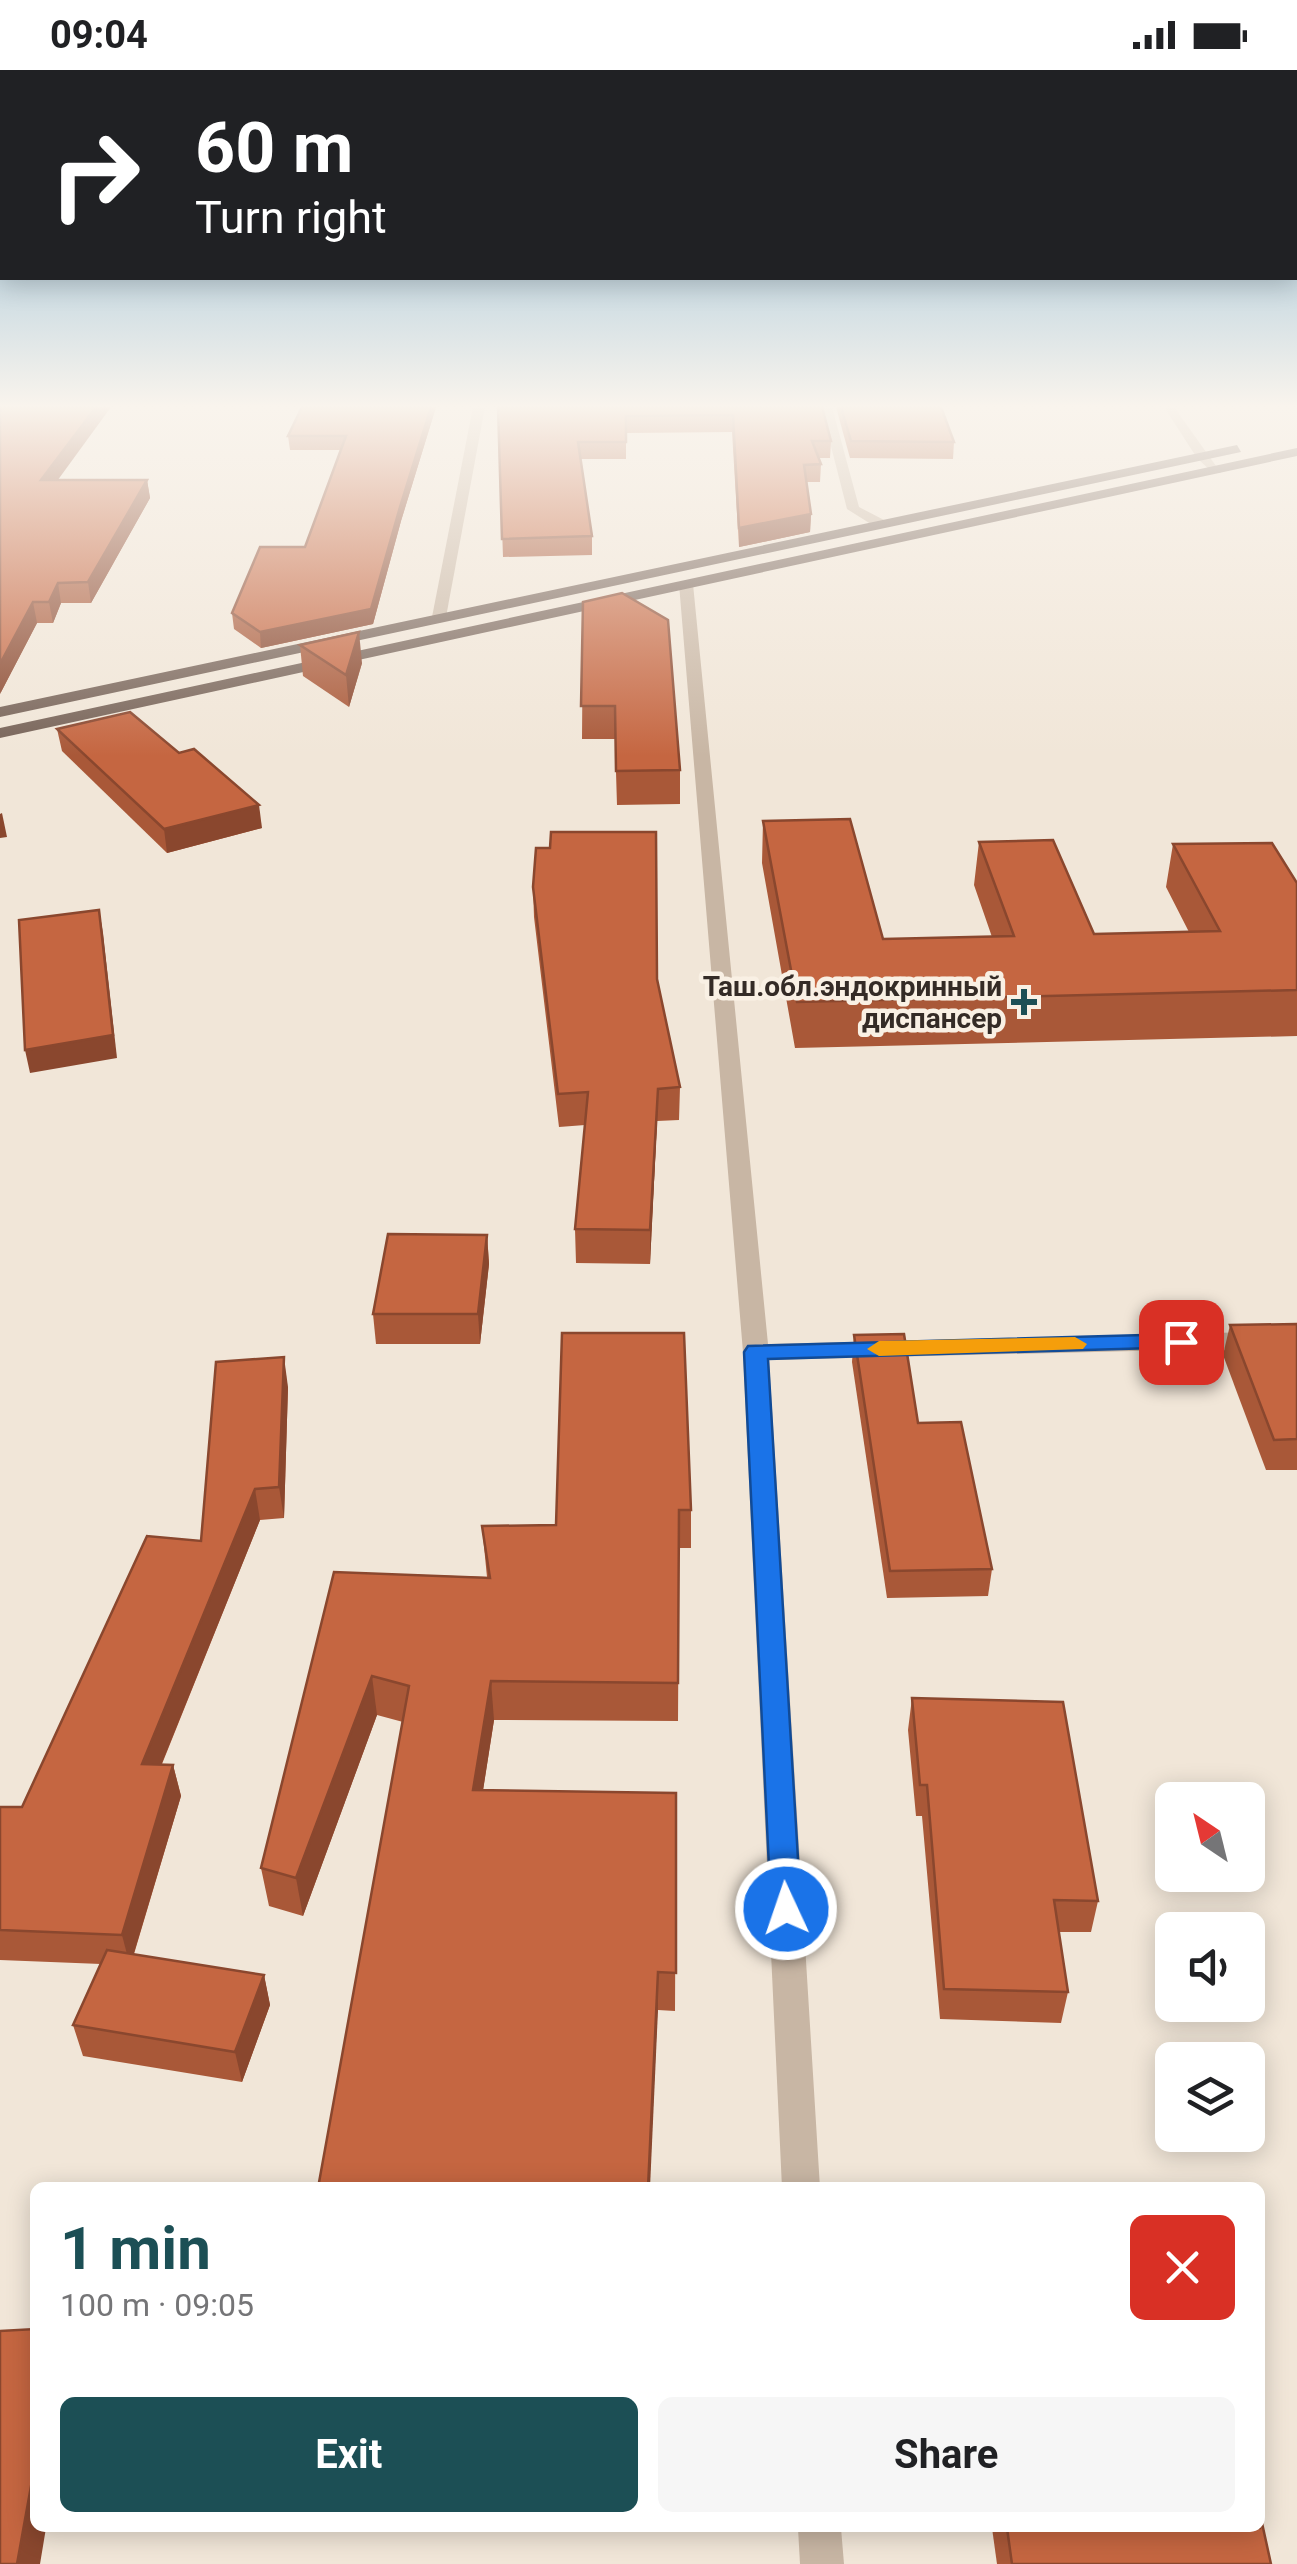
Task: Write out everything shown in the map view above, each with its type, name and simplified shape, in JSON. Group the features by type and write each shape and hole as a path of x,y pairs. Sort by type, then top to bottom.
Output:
{"main road":[{"path":"0,712 877,523"},
{"path":"0,733 968,523"}],"street":[{"path":"439,617 456,523"},
{"path":"686,584 756,1352 801,2182"},
{"path":"756,1352 1297,1339"},
{"path":"820,2532 822,2564"}],"building":[{"path":"0,523 122,523 88,582 58,583 49,602 33,602 0,664"},
{"path":"314,523 395,523 371,609 260,632 232,613 260,547 305,547"},
{"path":"502,523 590,523 592,536 502,539"},
{"path":"622,593 668,620 680,770 616,771 615,706 581,706 583,602"},
{"path":"359,632 346,675 300,645"},
{"path":"130,712 179,753 194,749 259,805 164,829 57,729"},
{"path":"850,819 883,939 1014,936 979,842 1053,840 1094,934 1220,931 1173,844 1272,843 1297,883 1297,990 797,1002 763,821"},
{"path":"551,832 656,832 657,979 680,1087 658,1089 650,1230 575,1229 588,1092 558,1094 533,887 536,848 550,848"},
{"path":"99,910 113,1035 25,1050 19,920"},
{"path":"388,1234 487,1235 478,1314 373,1314"},
{"path":"1297,1324 1297,1439 1274,1440 1230,1325"},
{"path":"562,1333 684,1333 691,1510 679,1510 678,1683 491,1681 473,1790 676,1793 676,1973 658,1972 648,2182 319,2182 409,1686 372,1676 296,1878 261,1868 334,1572 490,1578 482,1526 556,1525"},
{"path":"904,1334 918,1423 961,1422 992,1569 890,1571 854,1335"},
{"path":"284,1357 279,1487 255,1489 142,1764 173,1765 122,1935 0,1930 0,1807 22,1807 147,1536 201,1541 216,1362"},
{"path":"912,1698 1063,1702 1098,1901 1054,1900 1068,1992 944,1989 927,1785 920,1785"},
{"path":"107,1950 264,1975 235,2052 73,2025"},
{"path":"30,2329 30,2492 17,2564 0,2564 0,2331"},
{"path":"1008,2532 1264,2532 1271,2564 1012,2564"}],"slow traffic":[{"path":"879,1349 1075,1344"}],"place":[{"name":"Таш.обл.эндокринный диспансер","path":"1024,1002"}],"route":[{"path":"786,1909 756,1352 1181,1342"}]}
